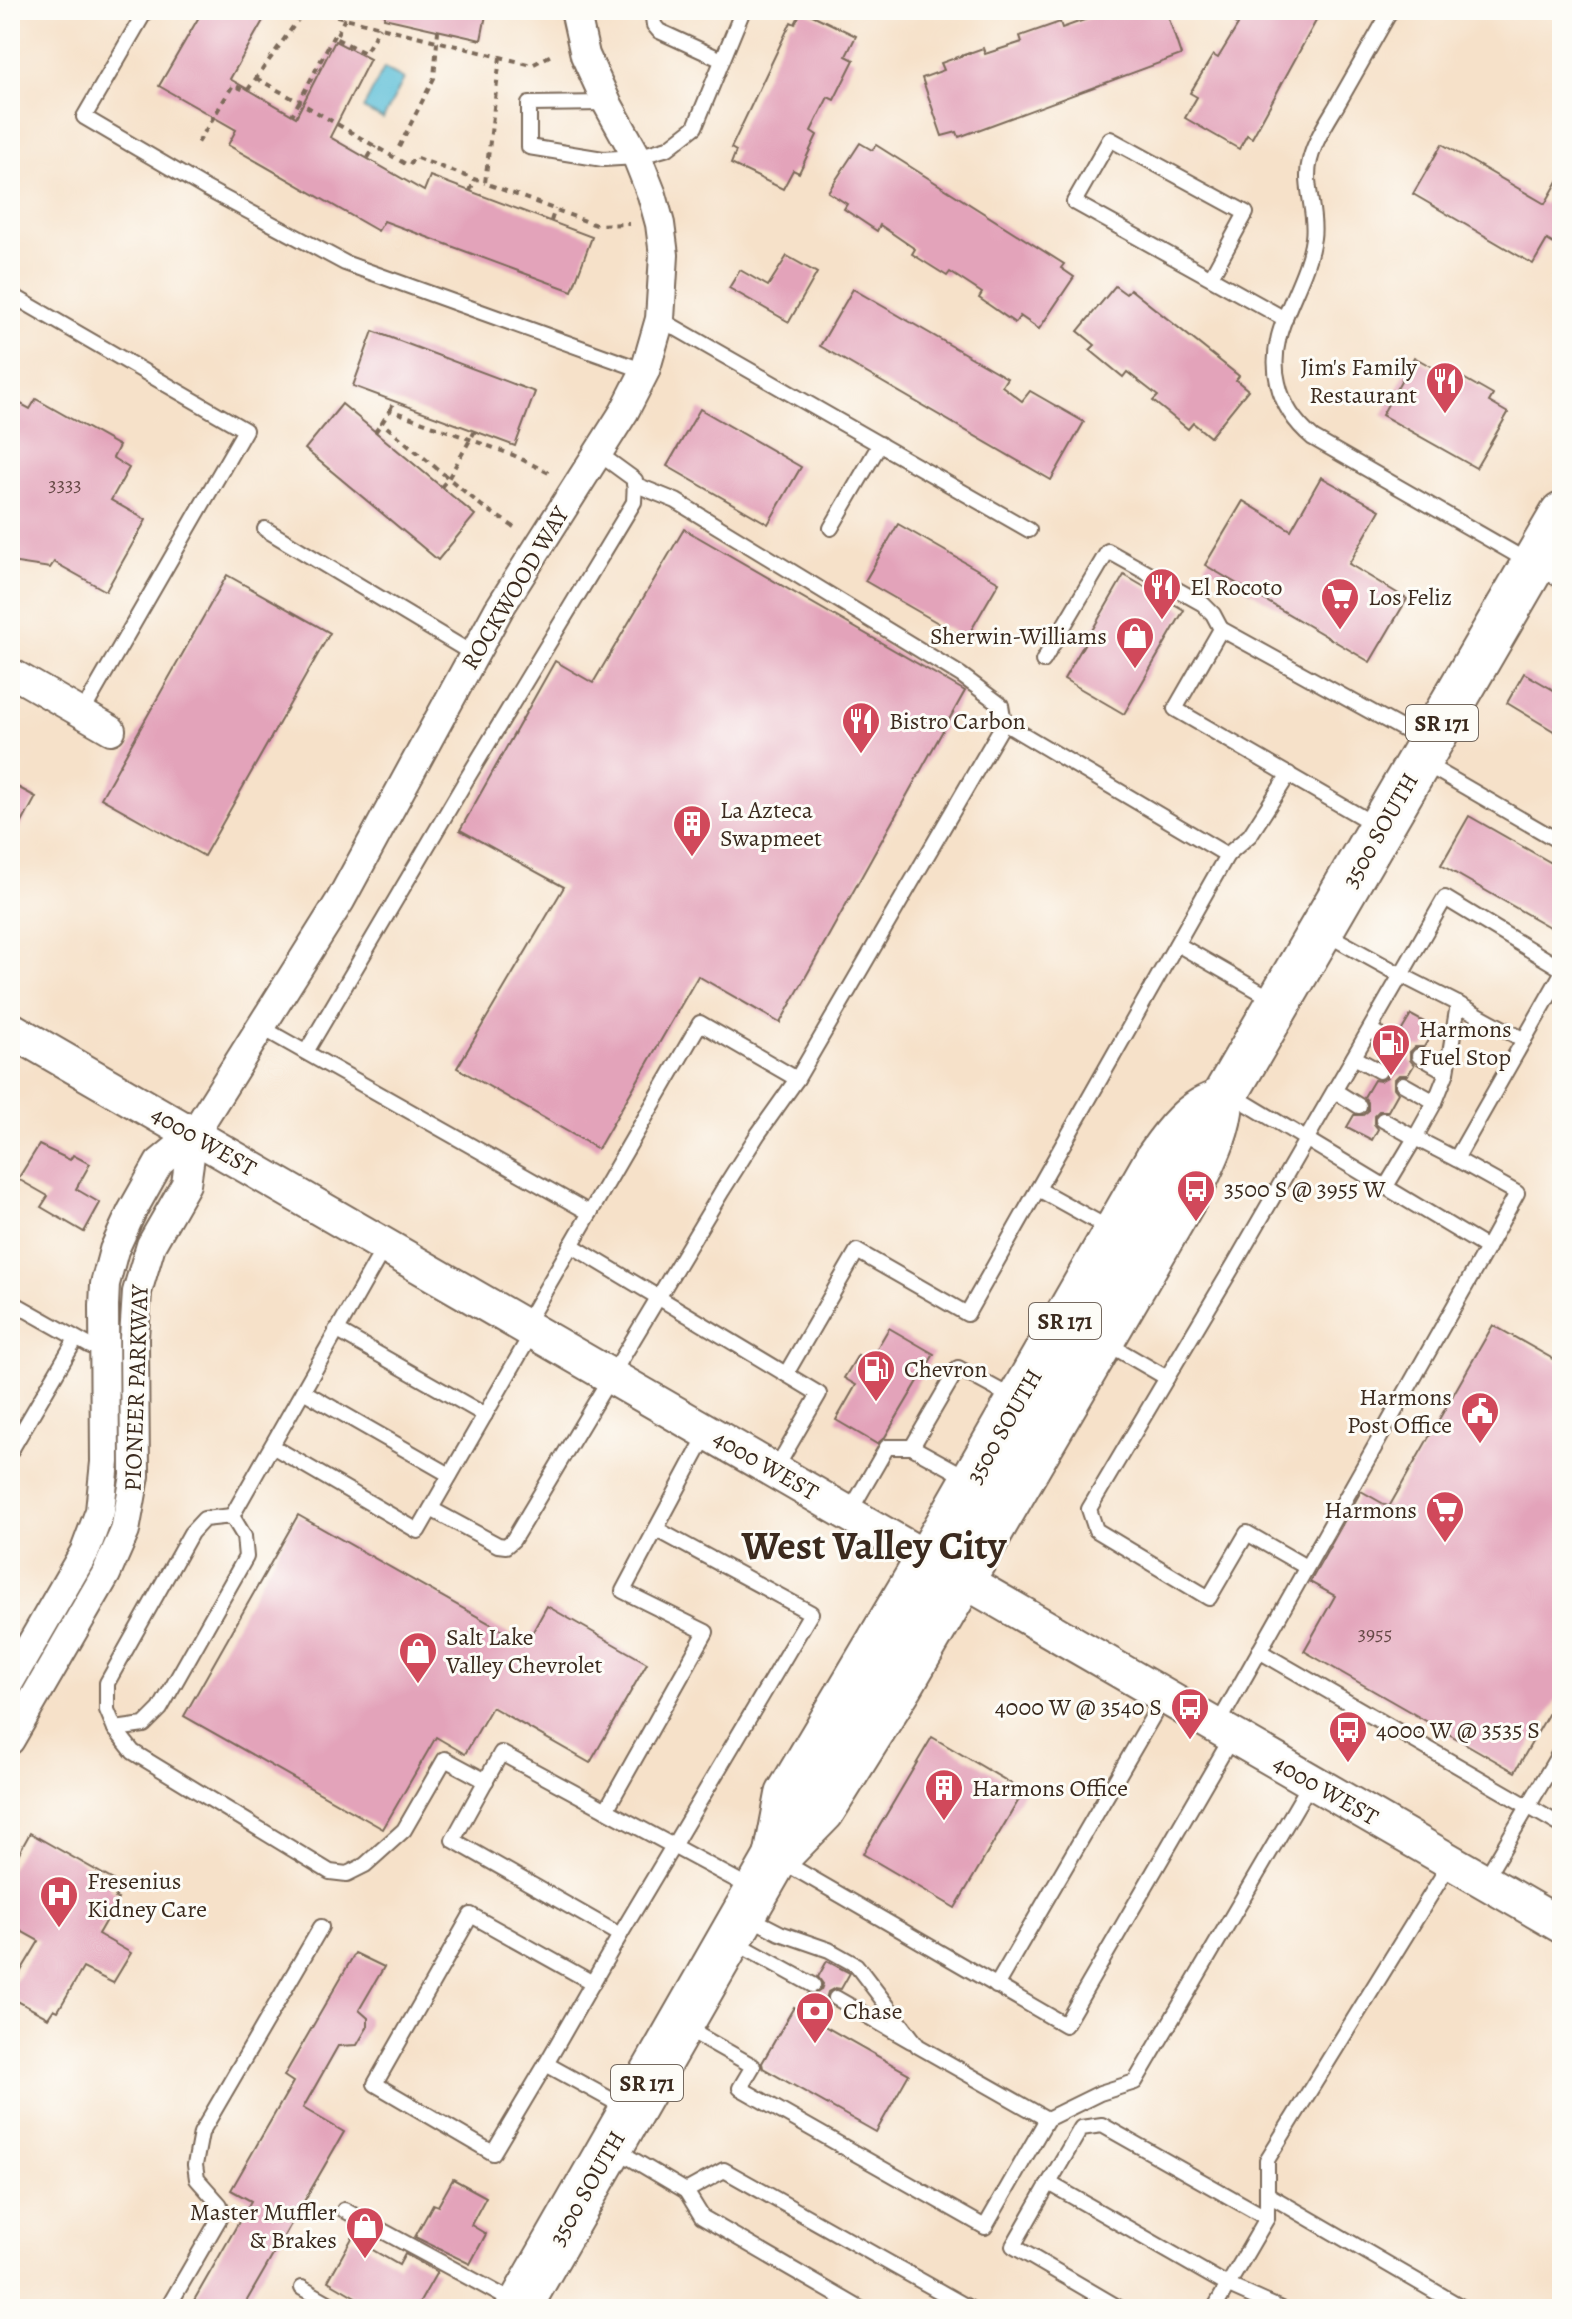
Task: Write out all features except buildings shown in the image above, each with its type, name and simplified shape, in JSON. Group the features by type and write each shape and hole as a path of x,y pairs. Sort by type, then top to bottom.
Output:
{"main road":[{"name":"3500 SOUTH","path":"519,2307 752,1901 822,1811 946,1570 1102,1340 1194,1182 1213,1140 1224,1097 1425,753 1548,572 1562,515"},
{"name":"3500 SOUTH","path":"946,1570 973,1481 1116,1232 1174,1136 1192,1117 1224,1097"}],"street":[{"name":"ROCKWOOD WAY","path":"193,1135 365,859 473,654 526,564 630,402 645,371 660,319 664,255 660,224 637,157 585,55 575,10"},
{"path":"10,672 111,730"},
{"name":"4000 WEST","path":"10,1029 1562,1926"},
{"name":"PIONEER PARKWAY","path":"12,1672 85,1551 100,1511 104,1482 105,1284 124,1227 159,1163 193,1135"},
{"name":"PIONEER PARKWAY","path":"10,1740 106,1574 125,1531 135,1476 134,1338 137,1292 151,1245 186,1184 193,1135"}],"lane":[{"path":"146,10 84,117 205,188 345,263 645,371"},
{"path":"652,10 654,25 659,31 722,60"},
{"path":"607,103 529,104 529,147 603,159 637,157 668,148 695,127 743,10"},
{"path":"1391,10 1310,159 1308,180 1313,237 1300,282 1275,347 1274,366 1281,395 1296,424 1313,438 1548,572"},
{"path":"1211,277 1246,213 1110,139 1074,202 1285,319"},
{"path":"10,294 245,430 82,713"},
{"path":"660,319 1029,530"},
{"path":"831,528 880,444"},
{"path":"306,1052 634,502 635,480 598,453"},
{"path":"431,1509 498,1545 506,1546 513,1540 758,1134 797,1079 1004,723 1001,705 961,675 676,501 634,484"},
{"path":"265,529 473,654"},
{"path":"1043,661 1108,551 1203,604 1221,629 1425,753 1562,843"},
{"path":"1221,629 1175,709 1381,828"},
{"path":"1004,723 1227,855"},
{"path":"786,1374 857,1251 967,1314 1227,855 1250,835 1289,774"},
{"path":"1306,1567 1247,1533 1209,1598 1096,1530 1089,1509 1445,898 1562,971 1456,1159"},
{"path":"1321,931 1524,1040"},
{"path":"1177,944 1279,1004"},
{"path":"1385,1188 1435,1102 1447,1072 1458,1004"},
{"path":"272,1446 418,1531 485,1415 571,1245 700,1023 797,1079"},
{"path":"259,1026 590,1213"},
{"path":"1370,1030 1394,1043"},
{"path":"1419,1056 1447,1072"},
{"path":"1354,1057 1379,1071"},
{"path":"1403,1084 1435,1102"},
{"path":"1335,1091 1359,1106"},
{"path":"1224,1097 1307,1139 1487,1248"},
{"path":"752,1901 996,1986 1065,2025 1224,1732 1259,1651 1517,1193 1383,1120"},
{"path":"1038,1189 1116,1232"},
{"path":"232,1516 385,1245"},
{"path":"571,1245 819,1394 775,1470"},
{"path":"10,1301 90,1346 104,1346"},
{"path":"336,1330 485,1415"},
{"path":"10,1452 76,1339"},
{"path":"1102,1340 1167,1378"},
{"path":"912,1447 958,1368 1019,1401"},
{"path":"303,1391 450,1475"},
{"path":"606,1810 706,1632 623,1591 708,1432"},
{"path":"849,1513 887,1447 912,1447 973,1481"},
{"path":"232,1516 204,1519 191,1533 107,1683 107,1710 115,1729 133,1752 330,1872 347,1874 365,1865 404,1830 445,1759 486,1781"},
{"path":"115,1729 144,1725 160,1709 246,1557 244,1536 232,1516"},
{"path":"593,1983 471,1915 375,2084 493,2153 811,1613 656,1529"},
{"path":"1259,1651 1562,1826"},
{"path":"12,1672 42,1683"},
{"path":"996,1986 1164,1697"},
{"path":"1484,1881 1562,1749"},
{"path":"620,1935 453,1840 501,1753 673,1846 752,1901 780,1933 829,1950 856,1965 918,2046"},
{"path":"680,2025 753,2066 740,2088 985,2227 1047,2119 1100,2093 1135,2082 1311,1782"},
{"path":"1214,2309 1267,2218 1267,2160 1451,1862"},
{"path":"752,1901 813,1985"},
{"path":"167,2309 219,2219 220,2205 197,2179 196,2157 201,2133 321,1927"},
{"path":"836,1998 1047,2119"},
{"path":"546,2064 686,2191 702,2217 861,2309"},
{"path":"1121,2309 1013,2246 1081,2128 1102,2125 1267,2218"},
{"path":"686,2191 724,2170 971,2309"},
{"path":"1049,2183 1229,2286 1281,2309"},
{"path":"1267,2194 1465,2309"},
{"path":"344,2210 519,2307"},
{"path":"302,2288 339,2309"}],"path":[{"path":"233,85 247,91 305,10"},
{"path":"313,10 532,65 555,53"},
{"path":"292,115 345,18"},
{"path":"335,38 365,53 380,27"},
{"path":"399,147 434,78 438,31"},
{"path":"198,143 233,85 231,77"},
{"path":"256,78 409,166 414,157 485,183"},
{"path":"368,158 375,146"},
{"path":"470,191 475,179"},
{"path":"551,221 555,209"},
{"path":"375,432 394,401"},
{"path":"390,410 513,455 549,473"},
{"path":"382,423 482,506 514,527"},
{"path":"441,487 475,431"}],"water":[{"path":"384,68 404,79 383,119 363,109"}],"place":[{"name":"Jim's Family Restaurant","path":"1445,415"},
{"name":"El Rocoto","path":"1162,621"},
{"name":"Los Feliz","path":"1340,631"},
{"name":"Sherwin-Williams","path":"1135,670"},
{"name":"Bistro Carbon","path":"861,755"},
{"name":"La Azteca Swapmeet","path":"692,858"},
{"name":"Harmons Fuel Stop","path":"1391,1077"},
{"name":"3500 S @ 3955 W","path":"1196,1223"},
{"name":"Chevron","path":"876,1403"},
{"name":"Harmons Post Office","path":"1480,1445"},
{"name":"Harmons","path":"1445,1544"},
{"name":"Salt Lake Valley Chevrolet","path":"418,1685"},
{"name":"4000 W @ 3540 S","path":"1190,1741"},
{"name":"4000 W @ 3535 S","path":"1348,1764"},
{"name":"Harmons Office","path":"944,1822"},
{"name":"Fresenius Kidney Care","path":"59,1929"},
{"name":"Chase","path":"815,2045"},
{"name":"Master Muffler & Brakes","path":"365,2260"}],"district":[{"name":"West Valley City","path":"874,1545"}]}
